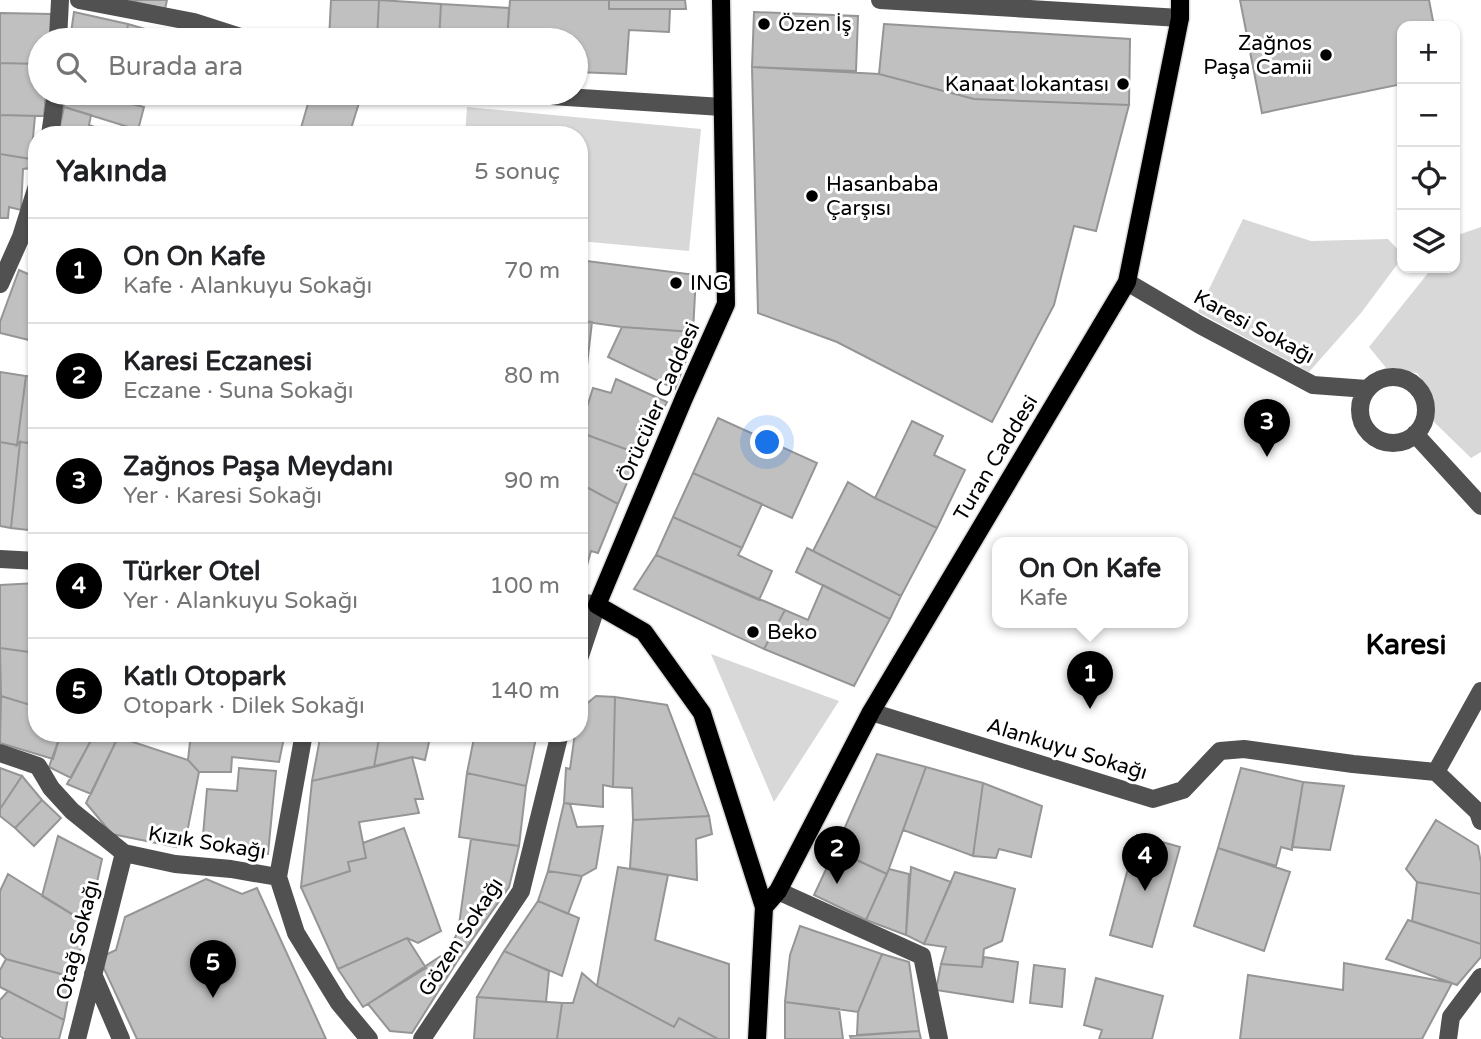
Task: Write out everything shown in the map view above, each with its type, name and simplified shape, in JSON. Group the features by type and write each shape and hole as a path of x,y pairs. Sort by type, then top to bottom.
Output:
{"main road":[{"name":"Örücüler Caddesi","path":"588,603 726,304 721,0"},
{"name":"Turan Caddesi","path":"764,907 778,891 871,712 1127,282 1180,9"},
{"path":"588,603 644,632 702,713 764,907 757,1039"}],"street":[{"path":"59,28 60,0"},
{"path":"79,0 213,28"},
{"path":"880,0 1180,9"},
{"path":"588,98 722,107"},
{"path":"51,126 54,105"},
{"path":"0,284 28,242"},
{"name":"Karesi Sokağı","path":"1127,282 1200,325 1313,385 1367,389"},
{"path":"1396,376 1415,384 1422,392 1427,413 1424,423 1415,434 1399,443 1388,442 1368,432 1360,411 1361,400 1367,389 1375,382 1396,376"},
{"path":"1415,434 1481,506"},
{"path":"0,559 28,561"},
{"path":"1481,691 1436,772 1478,812 1481,821"},
{"name":"Alankuyu Sokağı","path":"871,712 1153,799 1182,790 1220,751 1244,749 1436,772"},
{"path":"302,742 278,877 296,933 339,1003 369,1039"},
{"name":"Gözen Sokağı","path":"422,1039 521,891 558,742"},
{"name":"Kızık Sokağı","path":"0,753 38,766 51,788 72,811 124,853 175,864 278,877"},
{"name":"Otağ Sokağı","path":"77,1039 124,853"},
{"path":"778,891 922,956 939,1039"},
{"path":"93,974 121,1039"},
{"path":"1448,1039 1451,1017 1481,976"}],"shaded area":[{"path":"467,107 701,129 689,251 588,242 588,126 466,126"},
{"path":"1243,219 1311,241 1388,239 1397,249 1397,265 1361,313 1309,372 1198,312"},
{"path":"1481,227 1481,452 1471,458 1433,421 1432,394 1417,373 1387,369 1369,347 1428,273 1460,273 1460,234"},
{"path":"711,654 839,701 774,802"}],"building":[{"path":"127,0 167,0 165,9"},
{"path":"331,0 379,0 378,28 330,28"},
{"path":"379,0 441,4 440,28 378,28"},
{"path":"510,0 609,0 609,9 670,9 669,32 629,30 626,74 588,72 588,28 508,28"},
{"path":"609,0 685,0 686,9 609,9"},
{"name":"Zağnos Paşa Camii","path":"1240,0 1429,0 1433,21 1397,21 1397,85 1262,113"},
{"path":"441,4 509,8 508,28 440,28"},
{"path":"74,12 128,24 127,28 72,28"},
{"path":"754,12 858,16 856,71 752,67"},
{"path":"0,13 51,14 50,28 28,28 28,64 0,63"},
{"path":"884,24 1130,39 1129,105 974,99 879,74"},
{"path":"0,63 28,64 28,105 45,105 44,116 0,115"},
{"path":"752,67 879,74 974,99 1129,105 1096,231 1074,226 1054,305 992,422 837,342 758,313"},
{"path":"308,105 358,105 352,126 302,126"},
{"path":"64,107 144,107 139,126 125,126"},
{"path":"64,107 91,115 89,125 92,126 60,126"},
{"path":"0,115 35,116 34,126 28,126 28,159 0,154"},
{"path":"0,154 28,159 28,168 23,169 21,210 9,207 8,218 0,218"},
{"path":"588,261 696,275 693,332 588,322"},
{"path":"19,270 28,274 28,340 0,333 0,322"},
{"path":"588,322 592,322 588,356"},
{"path":"622,327 693,332 690,350 675,389 608,357"},
{"path":"0,372 26,376 17,445 0,442"},
{"path":"28,376 28,443 20,442 17,445"},
{"path":"616,379 667,402 639,454 588,435 588,404 593,388 611,393"},
{"path":"718,418 817,463 792,518 693,473"},
{"path":"912,421 943,436 934,455 965,470 937,528 875,498"},
{"path":"588,435 639,454 618,504 588,488"},
{"path":"0,442 17,445 20,442 11,528 0,526"},
{"path":"20,442 28,443 28,530 11,528"},
{"path":"693,473 762,504 742,548 673,517"},
{"path":"848,482 937,528 901,596 813,551"},
{"path":"588,488 618,504 598,553 591,551 588,562"},
{"path":"673,517 742,548 738,555 772,571 759,600 656,555"},
{"path":"807,548 901,596 890,619 796,572"},
{"path":"656,555 785,610 764,649 634,589"},
{"path":"28,583 28,652 0,648 0,585"},
{"path":"823,585 890,619 854,686 764,649 785,610 808,620"},
{"path":"0,648 28,652 28,704 1,696"},
{"path":"1,696 28,704 28,742 58,742 53,759 0,743"},
{"path":"596,696 615,697 613,787 603,785 603,807 564,803 566,768 570,769 574,742 588,742 588,703"},
{"path":"615,697 667,705 709,816 633,820 632,788 613,787"},
{"path":"58,742 90,742 71,778 49,767"},
{"path":"90,742 116,742 91,794 67,784"},
{"path":"116,742 133,742 188,760 199,772 185,843 176,840 176,847 112,834 86,803"},
{"path":"190,742 283,742 279,762 232,757 231,772 199,772 188,760"},
{"path":"319,742 378,742 374,767 312,781"},
{"path":"378,742 429,742 425,760 412,757 374,767"},
{"path":"473,742 535,742 526,786 467,773"},
{"path":"877,754 926,767 887,874 835,850"},
{"path":"412,757 423,799 415,799 419,813 359,822 366,858 348,862 350,871 301,887 312,781"},
{"path":"926,767 983,783 973,856 903,830"},
{"path":"0,768 22,776 0,809"},
{"path":"239,768 276,771 268,854 202,847 207,789 237,791"},
{"path":"1241,768 1303,782 1292,850 1281,847 1276,866 1218,848"},
{"path":"467,773 526,786 519,846 459,837"},
{"path":"22,776 42,800 15,828 0,816 0,809"},
{"path":"1303,782 1344,786 1330,850 1292,847"},
{"path":"983,783 1042,806 1031,857 999,849 996,858 973,856"},
{"path":"42,800 61,818 34,846 15,828"},
{"path":"564,803 570,804 577,827 603,826 596,868 582,876 548,871"},
{"path":"709,816 712,834 696,839 697,880 630,868 633,820"},
{"path":"1436,820 1478,846 1481,894 1417,882 1406,869"},
{"path":"404,828 441,931 418,943 407,938 338,969 301,887 350,871 348,862 366,858 363,843"},
{"path":"1137,835 1180,847 1152,947 1110,935"},
{"path":"58,836 102,859 88,924 42,896"},
{"path":"471,839 519,846 509,887 458,960 447,952 458,932"},
{"path":"1218,848 1290,872 1264,951 1194,926"},
{"path":"835,850 887,874 866,920 814,895"},
{"path":"618,867 668,875 655,940 729,964 729,1039 718,1039 679,1018 674,1027 597,986"},
{"path":"911,867 951,882 924,944 906,935"},
{"path":"889,869 909,874 906,935 866,920"},
{"path":"548,871 582,876 568,914 538,901"},
{"path":"955,872 1015,889 1002,941 984,949 982,967 941,964 946,947 924,944"},
{"path":"8,874 88,924 72,977 6,959 0,953 0,891"},
{"path":"206,879 242,894 257,888 326,1039 137,1039 99,958 116,950 125,917"},
{"path":"1417,882 1481,894 1481,944 1412,921"},
{"path":"538,901 579,918 562,976 504,951"},
{"path":"1408,920 1481,944 1481,957 1457,985 1386,959"},
{"path":"800,926 882,954 858,1012 785,1002 790,955"},
{"path":"407,938 426,968 363,1007 338,969"},
{"path":"504,951 549,971 546,1002 477,997"},
{"path":"447,952 458,960 412,1033 390,1031 368,1004"},
{"path":"882,954 909,962 919,1031 857,1035 858,1012"},
{"path":"984,957 1018,962 1013,1002 936,990 941,964 982,967"},
{"path":"6,959 72,977 64,1020 0,987 0,970"},
{"path":"1344,963 1452,983 1422,1039 1240,1039 1248,975 1343,990"},
{"path":"1034,965 1065,969 1062,1007 1030,1003"},
{"path":"582,973 597,986 674,1027 679,1018 718,1039 557,1039 562,1003 573,1003"},
{"path":"1096,978 1163,996 1152,1039 1099,1039 1102,1030 1084,1025"},
{"path":"8,991 64,1020 59,1039 4,1039 0,1036 0,1000"},
{"path":"477,997 562,1003 557,1039 474,1039"},
{"path":"785,1002 839,1009 843,1039 785,1039"},
{"path":"919,1031 921,1039 851,1039 850,1036"}],"place":[{"name":"Özen İş","path":"764,24"},
{"name":"Zağnos Paşa Camii","path":"1326,55"},
{"name":"Kanaat lokantası","path":"1123,84"},
{"name":"Hasanbaba Çarşısı","path":"812,196"},
{"name":"ING","path":"676,283"},
{"name":"Zağnos Paşa Meydanı","path":"1267,457"},
{"name":"Beko","path":"753,632"},
{"name":"On On Kafe","path":"1090,709"},
{"name":"Karesi Eczanesi","path":"837,884"},
{"name":"Türker Otel","path":"1145,891"},
{"name":"Katlı Otopark","path":"213,998"}],"district":[{"name":"Karesi","path":"1406,645"}]}
